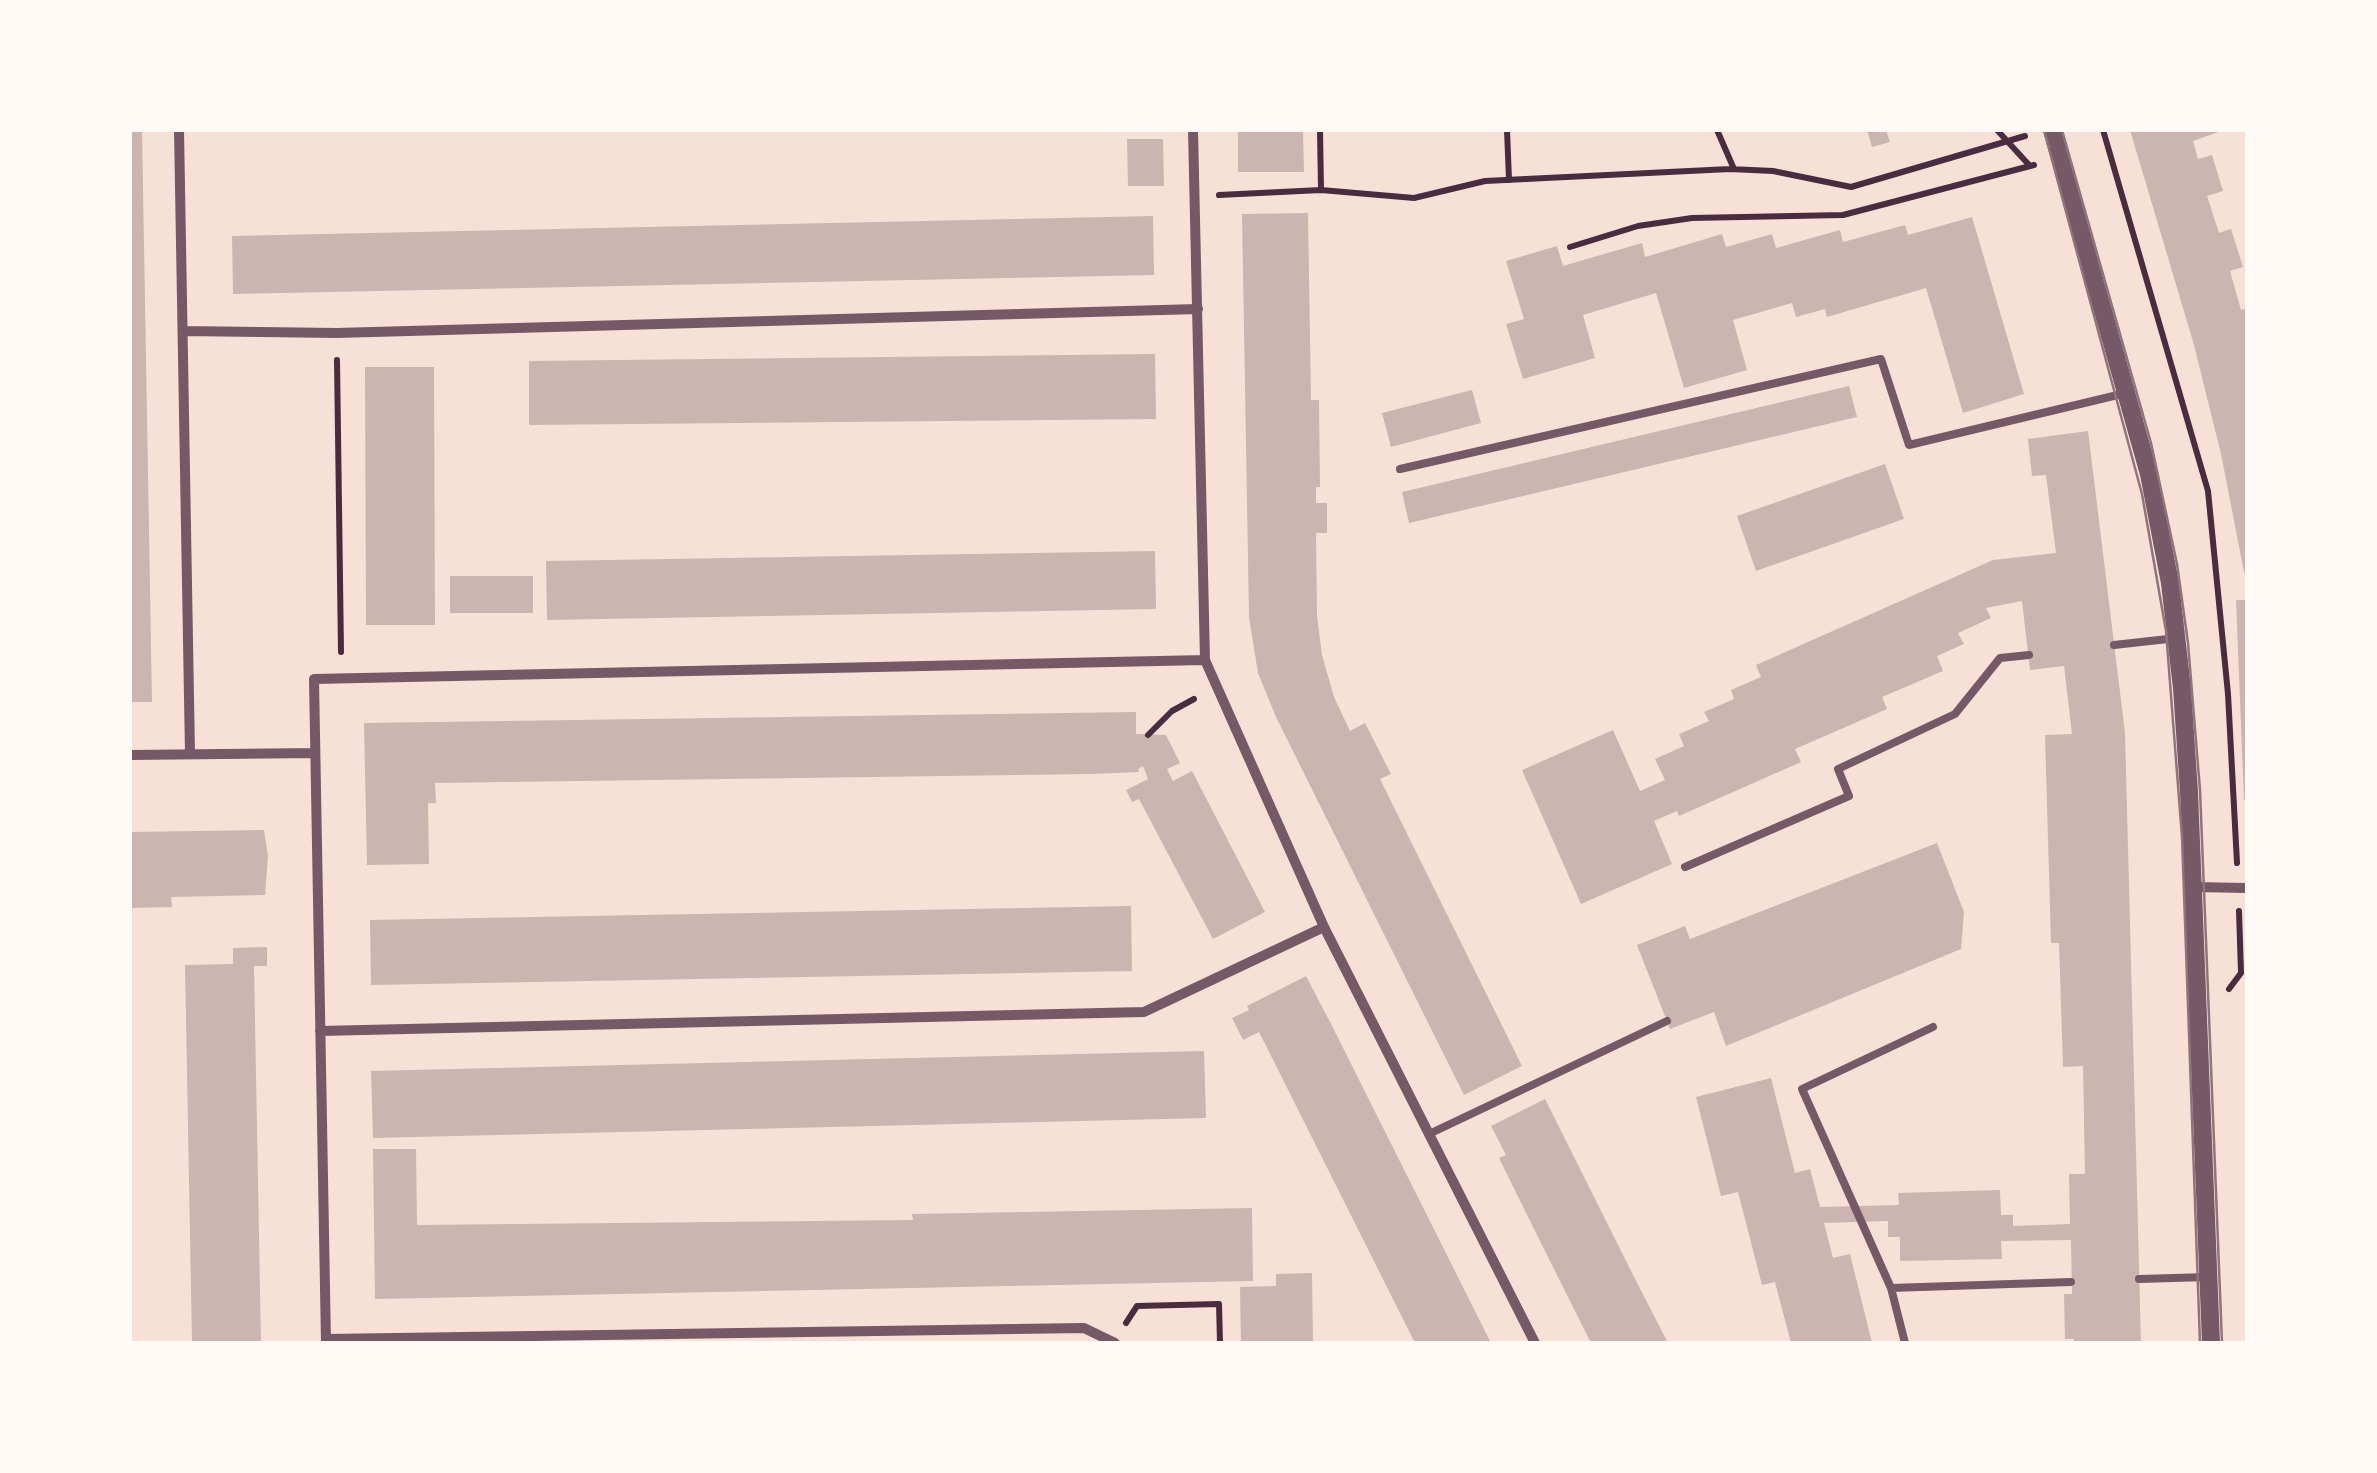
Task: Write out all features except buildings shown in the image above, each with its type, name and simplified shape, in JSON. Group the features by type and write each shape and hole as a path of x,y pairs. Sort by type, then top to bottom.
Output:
{"street":[{"path":"180,130 190,754"},
{"path":"1193,130 1205,660 1324,926 1535,1343"},
{"path":"2052,130 2148,474 2170,583 2193,887 2211,1343"},
{"path":"183,332 337,333 1198,308"},
{"path":"1114,1342 1084,1328 326,1341 314,680 1205,660"},
{"path":"130,754 315,753"},
{"path":"2193,887 2247,888"},
{"path":"320,1031 1144,1012 1324,926"}],"lane":[{"path":"1400,469 1882,359 1909,445 2126,393"},
{"path":"2114,645 2177,638"},
{"path":"1685,867 1849,796 1838,768 1955,714 2000,658 2028,655"},
{"path":"1430,1134 1666,1022"},
{"path":"1906,1343 1891,1288 1802,1089 1933,1027"},
{"path":"2139,1279 2208,1277"},
{"path":"1891,1288 2071,1282"}],"path":[{"path":"1320,130 1322,190"},
{"path":"1507,130 1509,180"},
{"path":"1717,130 1734,169"},
{"path":"1195,196 1322,190 1414,198 1485,182 1734,169 1772,171 1851,187 2026,136"},
{"path":"1570,246 1638,226 1692,218 1844,215 2059,157"},
{"path":"337,333 341,678"},
{"path":"1148,734 1172,711 1217,686"},
{"path":"1114,1342 1136,1306 1219,1304 1220,1343"}],"tram line":[{"path":"2044,130 2142,494 2166,631 2182,837 2200,1343"},
{"path":"2062,130 2151,443 2177,564 2188,643 2200,790 2222,1343"}]}
